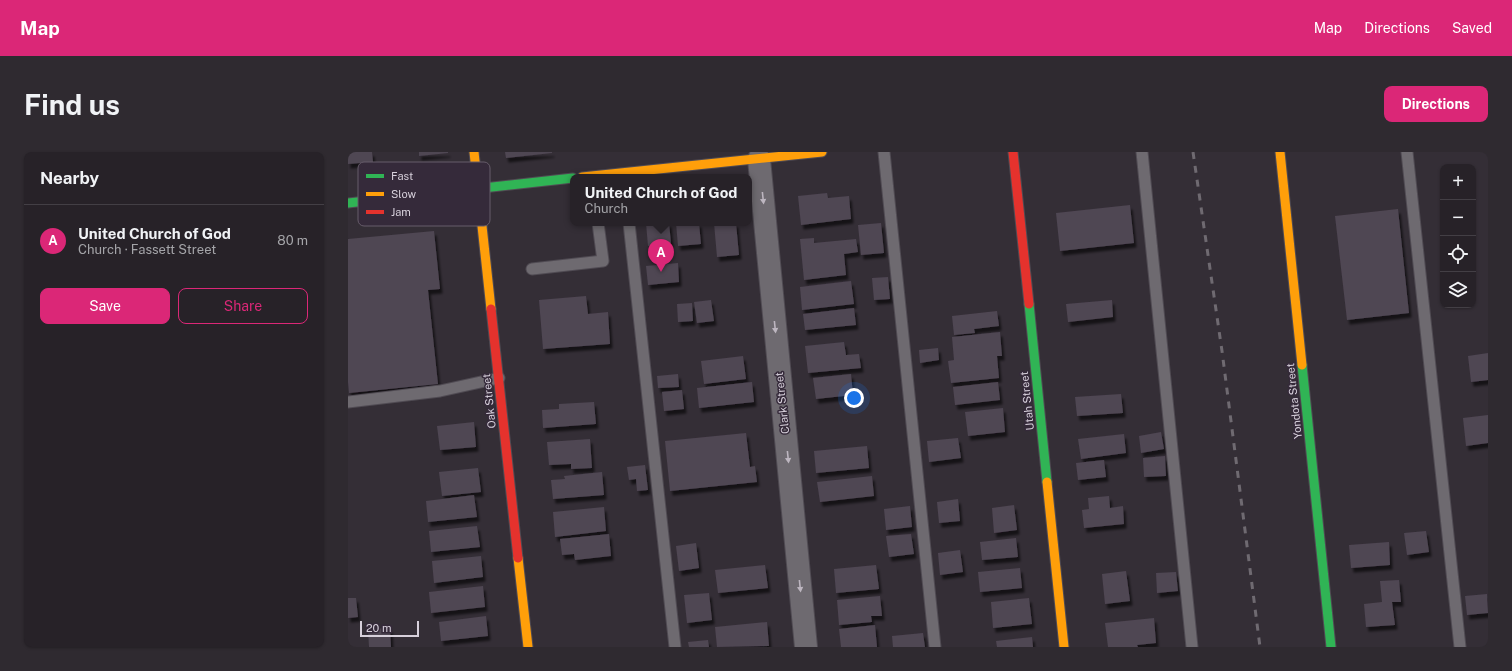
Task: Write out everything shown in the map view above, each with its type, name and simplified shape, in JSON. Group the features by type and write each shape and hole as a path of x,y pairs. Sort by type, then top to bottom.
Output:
{"street":[{"name":"Oak Street","path":"474,152 475,162"},
{"path":"632,174 822,152"},
{"name":"Utah Street","path":"1013,152 1064,647"},
{"name":"Yondota Street","path":"1280,152 1331,647"},
{"name":"Clark Street","path":"759,159 806,647"},
{"path":"490,188 570,178"},
{"path":"348,203 358,202"},
{"name":"Oak Street","path":"482,226 528,647"}],"lane":[{"path":"884,152 935,647"},
{"path":"1142,152 1192,647"},
{"path":"1407,152 1460,647"},
{"path":"532,269 603,261 598,226"},
{"path":"629,226 675,647"},
{"path":"348,402 440,391 499,378"}],"building":[{"path":"348,152 372,152 373,162 348,164"},
{"path":"419,152 448,152 448,153 419,156"},
{"path":"505,152 552,152 552,153 506,158"},
{"path":"827,193 828,198 849,196 851,219 801,225 798,196"},
{"path":"1130,205 1134,243 1060,251 1056,213"},
{"path":"1398,209 1409,313 1347,320 1335,216"},
{"path":"881,223 884,253 861,255 858,225"},
{"path":"646,226 669,226 671,243 648,246"},
{"path":"676,226 699,226 701,244 678,246"},
{"path":"714,226 736,226 739,255 717,257"},
{"path":"434,231 440,289 428,290 438,384 349,393 348,239"},
{"path":"814,238 814,243 856,239 858,252 844,254 846,275 804,280 800,239"},
{"path":"678,263 679,282 648,285 646,266"},
{"path":"888,277 890,299 874,300 872,278"},
{"path":"851,281 854,304 802,310 800,287"},
{"path":"586,296 588,314 608,312 610,344 543,349 539,300"},
{"path":"711,300 714,321 697,323 694,302"},
{"path":"1112,300 1113,317 1068,322 1066,304"},
{"path":"692,303 693,321 678,322 677,304"},
{"path":"854,308 856,325 805,330 803,314"},
{"path":"997,311 999,326 974,329 975,333 954,335 952,316"},
{"path":"1000,332 1002,356 997,356 999,378 951,383 948,361 954,360 952,337"},
{"path":"844,342 846,355 859,354 861,368 808,373 805,346"},
{"path":"938,348 939,360 920,363 919,350"},
{"path":"1488,353 1488,380 1471,382 1468,356"},
{"path":"743,356 746,379 704,384 701,361"},
{"path":"678,374 679,387 658,388 657,376"},
{"path":"851,374 853,395 816,399 813,378"},
{"path":"752,382 754,402 699,408 697,388"},
{"path":"998,382 1000,400 955,405 953,387"},
{"path":"682,390 684,409 664,411 662,392"},
{"path":"1121,394 1123,413 1077,416 1075,397"},
{"path":"594,402 596,424 543,428 542,410 559,409 559,404"},
{"path":"1003,408 1005,432 968,436 965,412"},
{"path":"1488,415 1488,443 1466,446 1463,418"},
{"path":"474,422 476,447 440,450 437,426"},
{"path":"1161,432 1164,449 1141,453 1139,436"},
{"path":"746,433 750,467 755,466 757,482 670,491 665,441"},
{"path":"1124,434 1126,453 1081,459 1078,439"},
{"path":"958,438 961,458 929,462 927,441"},
{"path":"590,439 592,468 571,469 571,464 549,465 547,442"},
{"path":"867,446 869,468 816,473 814,451"},
{"path":"1165,456 1166,476 1144,477 1143,458"},
{"path":"1104,460 1106,477 1078,480 1076,463"},
{"path":"645,465 648,490 637,491 636,479 629,480 627,467"},
{"path":"478,468 481,492 442,496 439,472"},
{"path":"602,472 604,495 553,499 551,480 565,479 564,476"},
{"path":"872,476 874,496 820,502 817,482"},
{"path":"474,495 477,517 428,522 426,501"},
{"path":"1109,496 1110,508 1123,506 1124,524 1084,528 1082,510 1089,509 1088,498"},
{"path":"958,499 960,521 939,523 937,502"},
{"path":"1014,505 1017,530 994,533 992,508"},
{"path":"910,506 912,527 886,530 884,509"},
{"path":"604,507 606,531 555,537 553,512"},
{"path":"477,526 480,547 431,552 429,531"},
{"path":"1426,531 1429,552 1407,555 1404,533"},
{"path":"609,534 611,556 575,560 574,554 562,555 560,539"},
{"path":"911,534 914,554 889,557 886,536"},
{"path":"1016,538 1018,557 982,560 980,542"},
{"path":"1389,542 1390,565 1351,568 1349,545"},
{"path":"696,543 699,568 679,571 676,546"},
{"path":"960,550 963,572 940,575 938,553"},
{"path":"481,556 483,577 434,583 432,561"},
{"path":"765,565 768,588 718,593 715,570"},
{"path":"876,565 879,589 836,593 834,569"},
{"path":"1020,568 1022,588 980,592 978,572"},
{"path":"1126,571 1130,601 1105,604 1102,574"},
{"path":"1176,572 1178,591 1157,593 1156,573"},
{"path":"1399,580 1401,602 1392,602 1395,625 1366,627 1364,604 1382,602 1380,581"},
{"path":"483,586 485,607 431,613 429,592"},
{"path":"709,593 712,620 687,623 684,595"},
{"path":"1487,594 1488,613 1467,615 1465,596"},
{"path":"880,596 882,616 871,616 872,622 839,625 837,600"},
{"path":"348,598 356,598 358,617 348,618"},
{"path":"1029,598 1032,624 993,628 991,602"},
{"path":"486,616 488,636 441,641 439,622"},
{"path":"1154,618 1156,643 1137,645 1138,647 1108,647 1105,623"},
{"path":"767,622 769,646 717,647 715,627"},
{"path":"875,625 877,647 841,647 839,629"},
{"path":"390,628 391,647 369,647 368,629"},
{"path":"923,633 925,647 893,647 892,636"},
{"path":"1032,637 1033,647 997,647 996,641"},
{"path":"708,640 709,647 689,647 688,642"}],"railway":[{"path":"1193,152 1222,351 1260,647"}],"traffic: fast":[{"path":"490,187 570,178"},
{"path":"348,203 358,202"},
{"path":"1029,304 1047,482"},
{"path":"1302,365 1331,647"}],"traffic: slow":[{"path":"474,152 475,162"},
{"path":"611,174 822,152"},
{"path":"1280,152 1302,365"},
{"path":"482,226 491,309"},
{"path":"1047,482 1064,647"},
{"path":"518,558 528,647"}],"traffic: jam":[{"path":"1013,152 1029,304"},
{"path":"491,309 518,558"}],"place":[{"name":"United Church of God","path":"661,272"}]}
